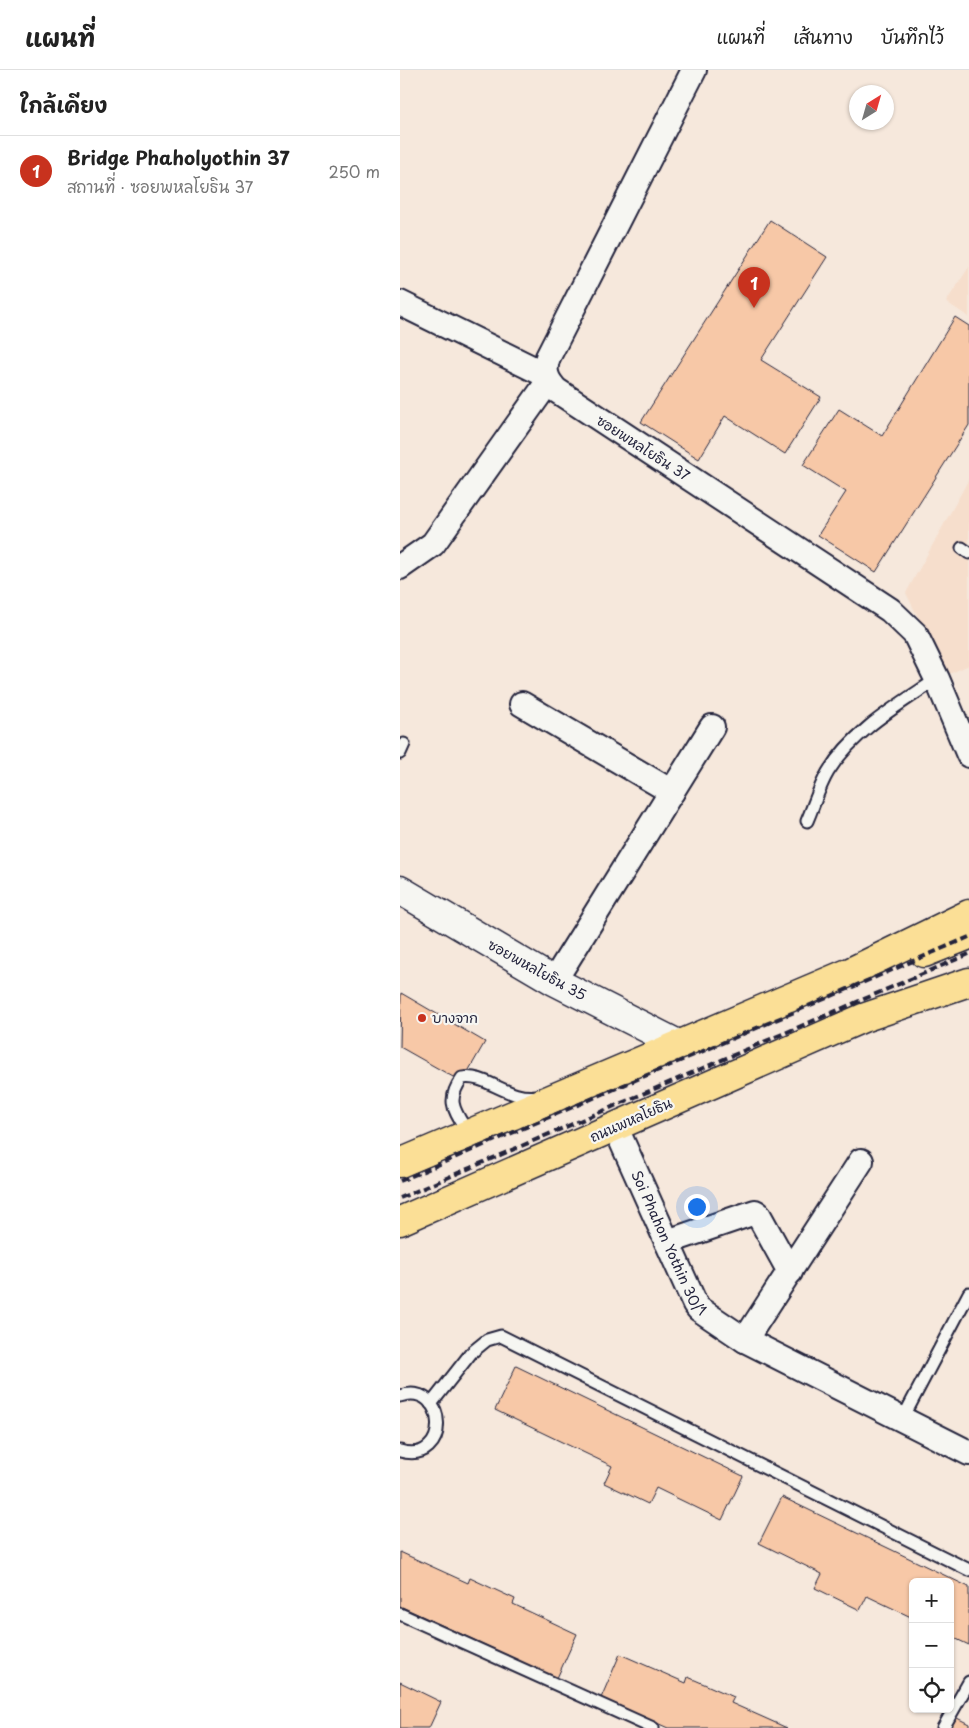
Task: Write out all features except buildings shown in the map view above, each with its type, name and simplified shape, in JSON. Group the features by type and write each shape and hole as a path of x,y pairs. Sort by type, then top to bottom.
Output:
{"main road":[{"path":"400,1163 586,1082 848,973 969,914"},
{"path":"848,973 896,962 934,950 969,935"},
{"name":"ถนนพหลโยธิน","path":"400,1221 863,1018 908,997 969,964"},
{"name":"ถนนพหลโยธิน","path":"863,1018 969,982"}],"street":[{"path":"400,567 433,544 547,378 545,366 548,357 694,70"},
{"name":"ซอยพหลโยธิน 37","path":"400,303 547,378 556,390 890,610 915,634 937,679 969,755"},
{"path":"522,704 672,792"},
{"path":"554,982 712,727"},
{"name":"ซอยพหลโยธิน 35","path":"400,890 554,982 678,1044"},
{"name":"Soi Phahon Yothin 30/1","path":"615,1126 695,1304 699,1308 745,1340 969,1453"},
{"path":"745,1340 861,1161"},
{"path":"667,1242 755,1212 758,1214 790,1272"}],"lane":[{"path":"807,822 828,773 846,747 874,722 937,679"},
{"path":"468,1133 457,1115 452,1102 454,1090 462,1078 469,1076 517,1096 533,1097 550,1094 586,1082"},
{"path":"902,1420 969,1293"},
{"path":"431,1404 471,1353 487,1340 501,1336 969,1570"},
{"path":"400,1396 405,1394 416,1395 427,1400 435,1408 439,1419 438,1432 433,1442 424,1449 413,1453 400,1451"},
{"path":"400,1614 653,1728"},
{"path":"944,1728 969,1682"}],"shaded area":[{"path":"969,267 969,317 946,302"},
{"path":"969,479 969,665 947,675 906,593"}],"railway":[{"path":"400,1181 969,937"},
{"path":"400,1198 969,954"}],"place":[{"name":"Bridge Phaholyothin 37","path":"754,308"},
{"name":"บางจาก","path":"422,1018"}]}
